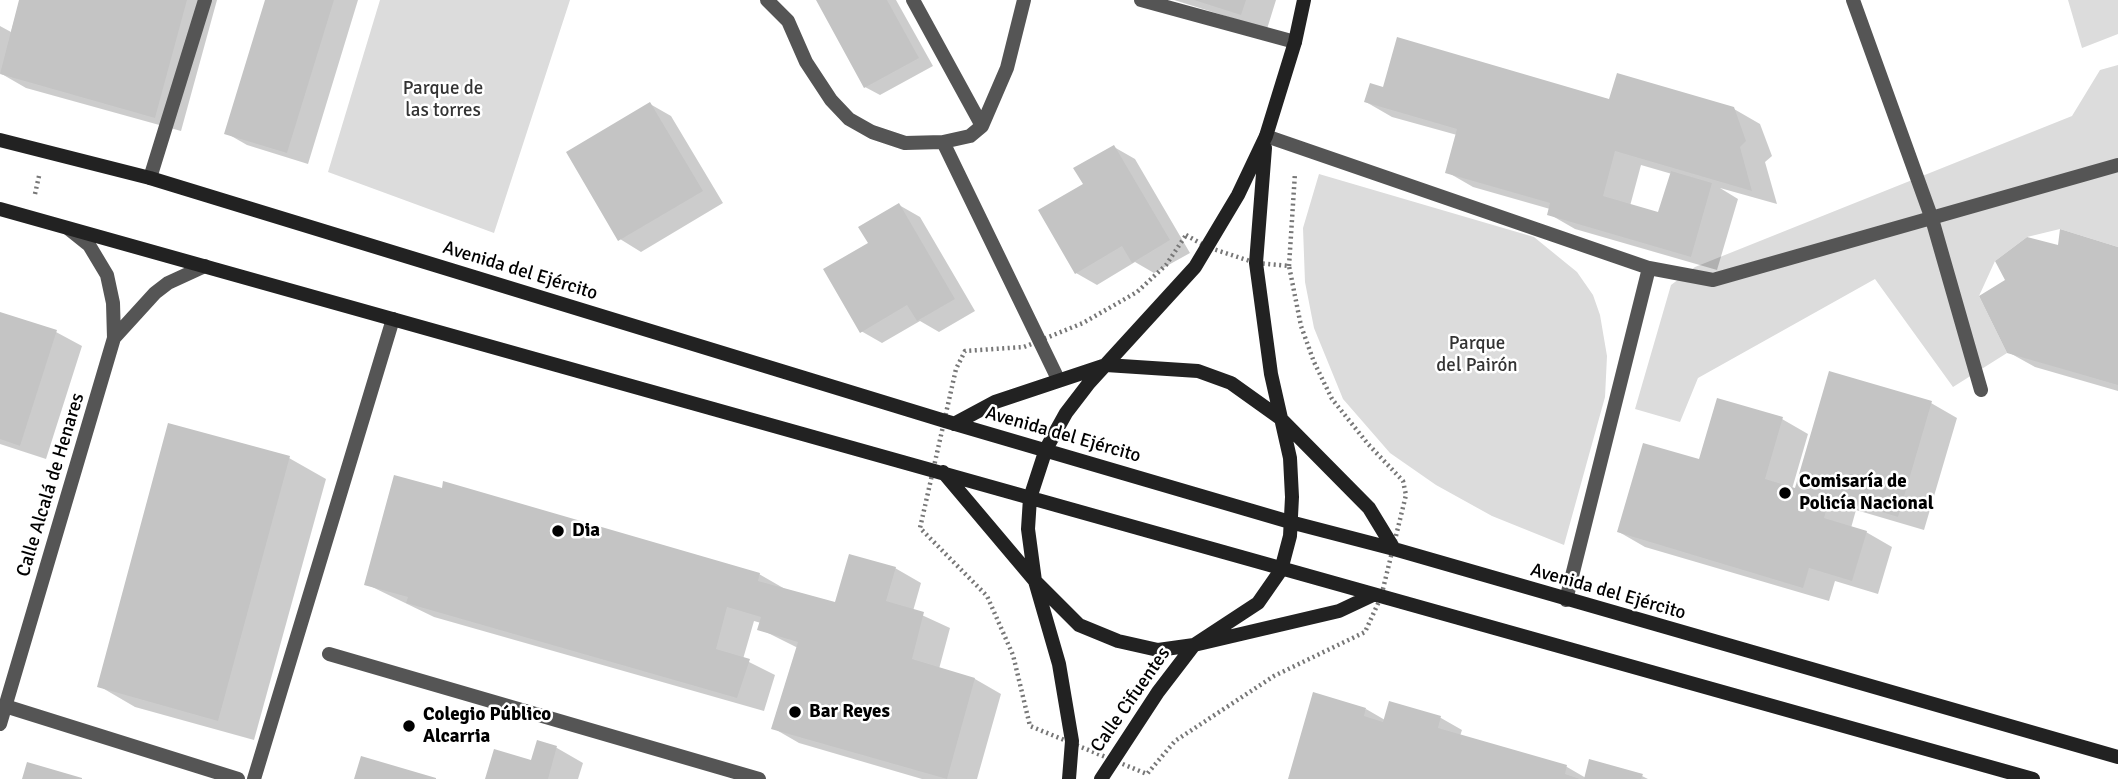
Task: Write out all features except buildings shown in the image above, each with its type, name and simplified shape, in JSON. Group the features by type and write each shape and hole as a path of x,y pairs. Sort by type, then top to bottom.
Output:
{"main road":[{"path":"1195,645 1251,609 1281,570 1290,537 1290,458 1271,374 1256,263 1266,136 1295,42 1304,0"},
{"name":"Calle Cifuentes","path":"1069,779 1072,741 1061,677 1035,581 1028,529 1030,498 1046,449 1077,396 1178,288 1208,247 1238,195 1266,136"},
{"name":"Avenida del Ejército","path":"0,140 150,178 954,424 1290,522 1394,549 2118,757"},
{"path":"0,209 2033,779"},
{"path":"954,424 995,402 1106,365 1198,371 1231,383 1280,418 1369,508 1394,549"},
{"path":"942,471 1035,581 1079,625 1118,641 1158,649 1195,645 1339,611 1373,595"},
{"name":"Calle Cifuentes","path":"1101,779 1158,692 1195,645"}],"street":[{"path":"150,178 205,0"},
{"path":"768,0 788,21 806,62 831,100 849,119 872,132 905,143 943,142 970,136 982,126 1007,68 1024,0"},
{"path":"913,0 982,126"},
{"path":"1141,0 1295,42"},
{"path":"1853,0 1932,219 1981,390"},
{"path":"1266,136 1649,268 1713,280 2118,165"},
{"path":"943,142 1058,379"},
{"name":"Calle Alcalá de Henares","path":"0,724 114,338 113,303 107,275 89,245 66,227"},
{"name":"Calle Alcalá de Henares","path":"114,338 155,293 168,283 205,266"},
{"path":"1566,600 1649,268"},
{"path":"254,779 393,319"},
{"path":"329,654 759,779"},
{"path":"5,706 238,779"}],"path":[{"path":"1302,149 1294,176 1290,208 1289,266 1301,326 1314,362 1332,399 1368,444 1403,481 1406,495 1394,549"},
{"path":"29,217 45,151"},
{"path":"1208,247 1256,263 1289,266"}],"green space":[{"name":"Parque de las torres","path":"380,0 570,0 494,233 328,172"},
{"path":"2068,0 2118,0 2118,34 2082,48"},
{"path":"2118,65 2118,247 2060,229 2027,237 1995,261 1979,296 2007,353 1953,387 1875,279 1698,378 1680,422 1635,409 1671,285 1695,267 2072,116 2100,70"},
{"name":"Parque del Pairón","path":"1319,174 1534,237 1577,272 1593,295 1600,315 1607,356 1605,397 1564,545 1492,516 1436,485 1390,453 1343,399 1314,328 1305,282 1303,228"}],"place":[{"name":"Comisaría de Policía Nacional","path":"1785,493"},
{"name":"Dia","path":"558,531"},
{"name":"Bar Reyes","path":"795,712"},
{"name":"Colegio Público Alcarria","path":"409,726"}]}
